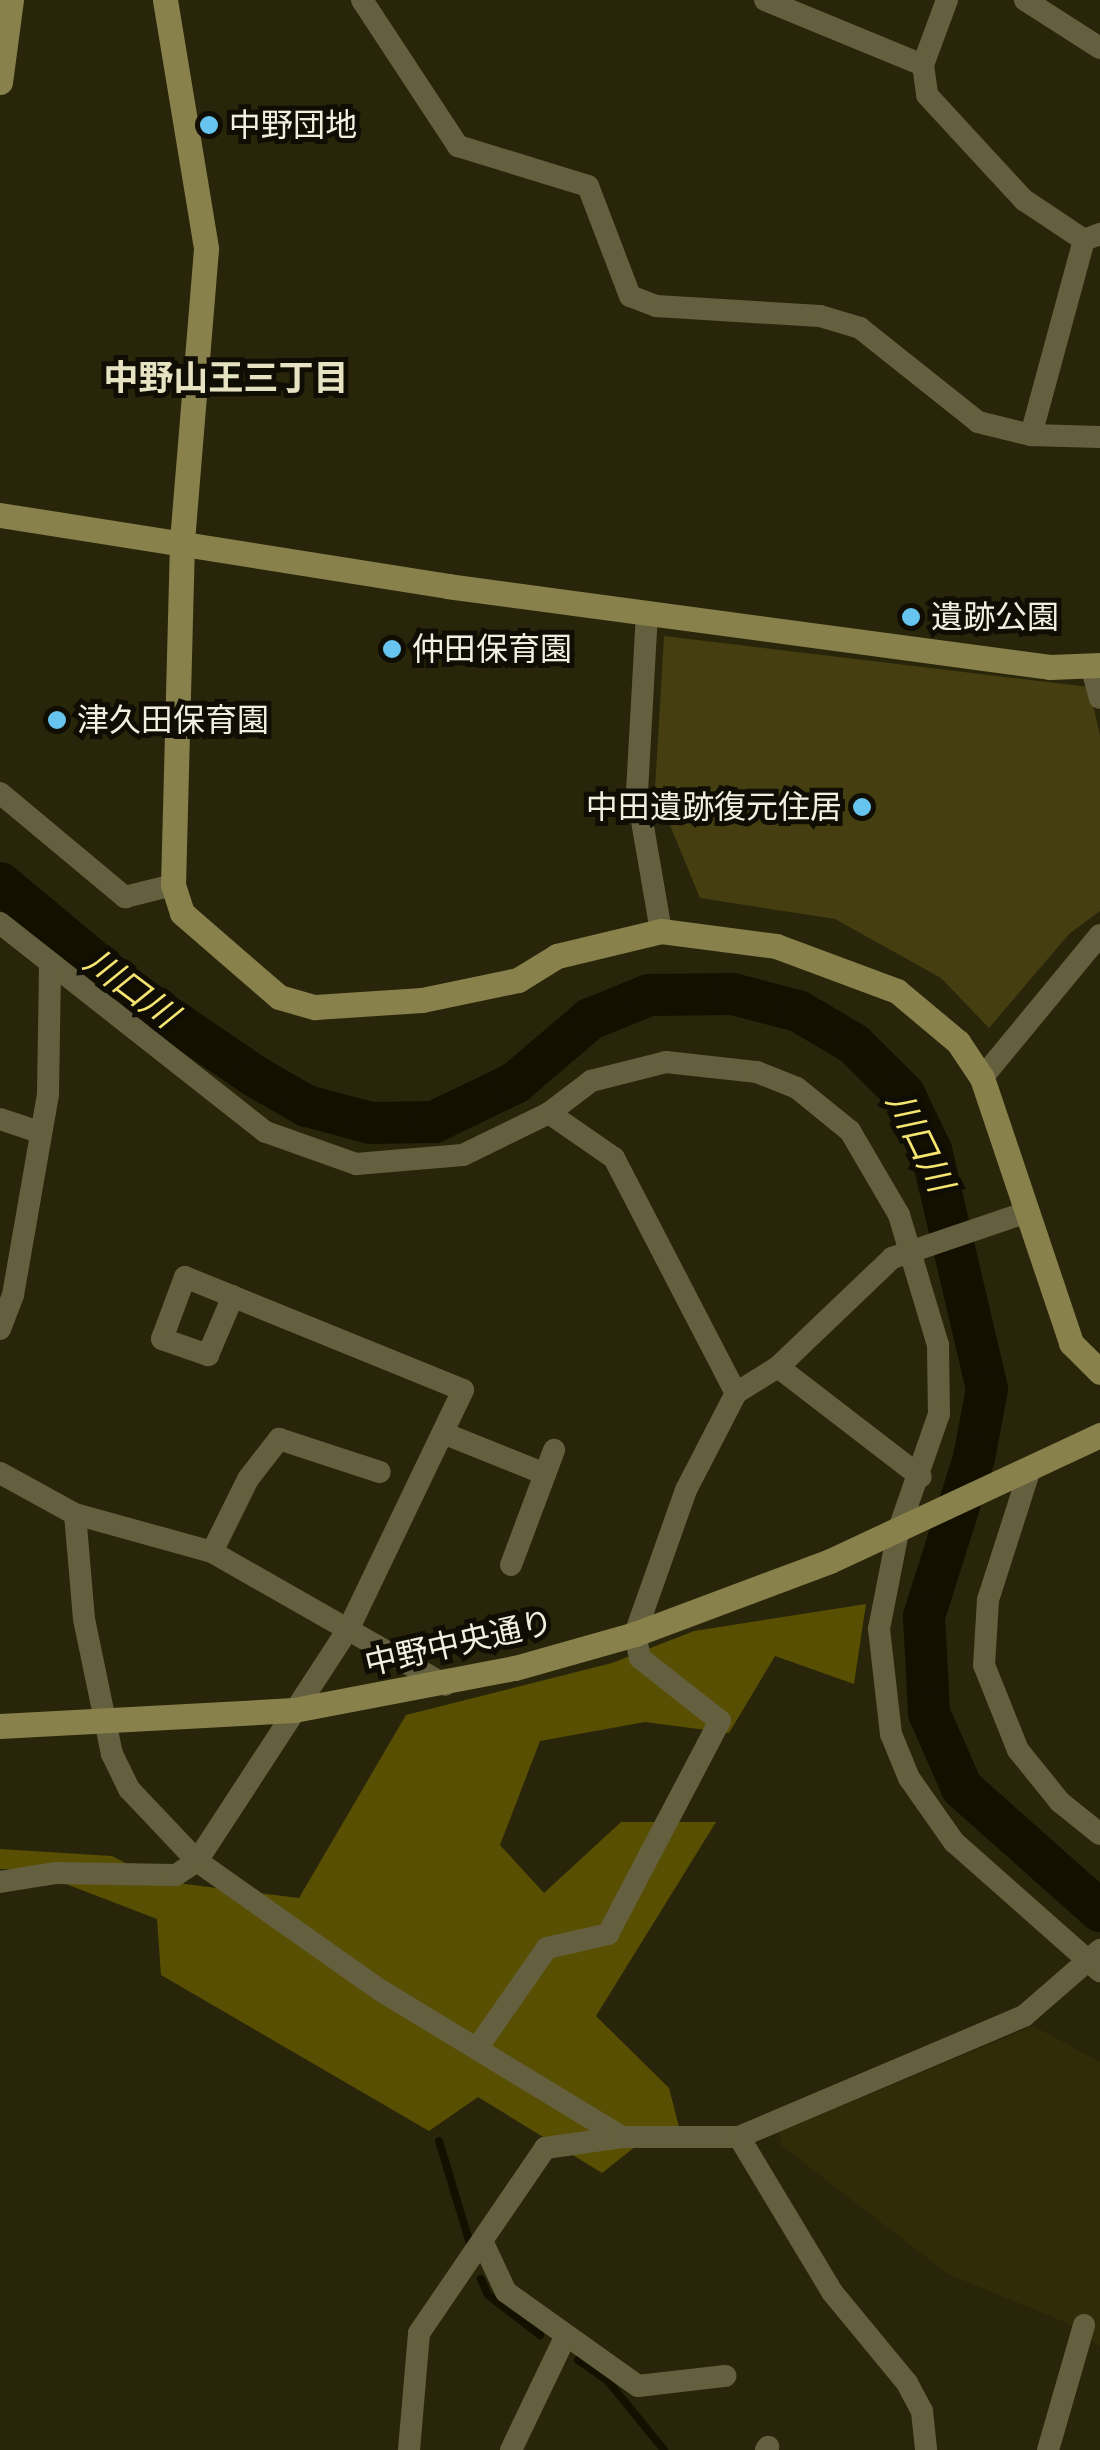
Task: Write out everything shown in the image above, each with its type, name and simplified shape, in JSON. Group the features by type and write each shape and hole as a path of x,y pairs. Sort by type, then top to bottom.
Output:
{"street":[{"path":"0,82 11,0"},
{"path":"165,0 206,249 182,542 173,885 197,931 279,997 314,1007 422,1000 518,980 557,956 661,931 754,940 886,986 940,1023 982,1078 1071,1342 1100,1372"},
{"path":"362,0 458,146 588,186 630,296 656,306 820,316 860,328 978,422 1031,435 1100,436"},
{"path":"766,0 923,66"},
{"path":"947,0 923,66 927,95 1024,200 1092,237 1031,435"},
{"path":"1025,0 1100,48"},
{"path":"0,515 646,613 1050,667 1096,665 1100,698"},
{"path":"646,613 636,792 661,931"},
{"path":"0,793 126,896 173,885"},
{"path":"0,922 266,1132 310,1152 356,1164 440,1161 549,1113 591,1081 624,1070 666,1062 757,1072 797,1088 850,1131 887,1189 916,1250 938,1345 941,1393 904,1529 878,1669 909,1778 954,1842 1096,1960 1024,2016 739,2137 622,2137 545,2148 419,2334 410,2450"},
{"path":"982,1078 1100,935"},
{"path":"0,1329 13,1295 48,1094 50,963"},
{"path":"549,1113 614,1158 736,1393"},
{"path":"0,1118 39,1132"},
{"path":"480,2044 546,1948 608,1934 720,1721 640,1658 635,1634 686,1490 736,1393 778,1368 892,1258 1026,1212"},
{"path":"0,1882 56,1874 176,1875 197,1860 349,1628 463,1390 233,1296"},
{"path":"778,1368 921,1477"},
{"path":"442,1433 545,1474"},
{"path":"1100,1435 1020,1474 988,1600 984,1664 1018,1750 1100,1834"},
{"path":"212,1552 279,1439 380,1472"},
{"path":"511,1565 554,1450"},
{"path":"0,1473 75,1514 212,1552 445,1685"},
{"name":"中野中央通り","path":"0,1726 294,1710 445,1685 635,1634 904,1529 1020,1474"},
{"path":"75,1514 84,1619 105,1722 129,1789 197,1860 380,1990 480,2044 622,2137"},
{"path":"739,2137 832,2292 907,2384 922,2411 926,2450"},
{"path":"483,2243 497,2282 638,2386 726,2376"},
{"path":"1048,2450 1084,2325"},
{"path":"511,2450 566,2335"}],"shaded area":[{"path":"664,636 1089,687 1100,735 1100,911 1069,934 989,1028 941,978 835,919 700,898 655,789"},
{"path":"866,1604 854,1684 775,1656 729,1733 645,1722 540,1741 500,1845 544,1893 621,1822 716,1822 596,2016 669,2088 679,2127 655,2131 602,2173 478,2097 429,2131 161,1975 157,1919 27,1869 0,1869 0,1849 112,1856 160,1881 299,1898 406,1715 612,1663 694,1631"},
{"path":"1033,2026 1100,2062 1100,2346 1065,2322 948,2274 781,2145 780,2132"}],"waterway":[{"name":"川口川","path":"0,883 127,989 256,1077 307,1106 371,1123 434,1122 515,1083 590,1019 649,995 733,994 798,1011 854,1044 904,1094 931,1150 987,1389 974,1458 924,1617 929,1713 962,1788 1100,1911"},
{"path":"439,2141 470,2244"},
{"path":"481,2279 488,2295 540,2335"},
{"path":"578,2360 607,2380 664,2450"}],"place":[{"name":"中野団地","path":"209,125"},
{"name":"遺跡公園","path":"911,617"},
{"name":"仲田保育園","path":"392,649"},
{"name":"津久田保育園","path":"57,720"},
{"name":"中田遺跡復元住居","path":"862,807"}],"district":[{"name":"中野山王三丁目","path":"226,378"}]}
